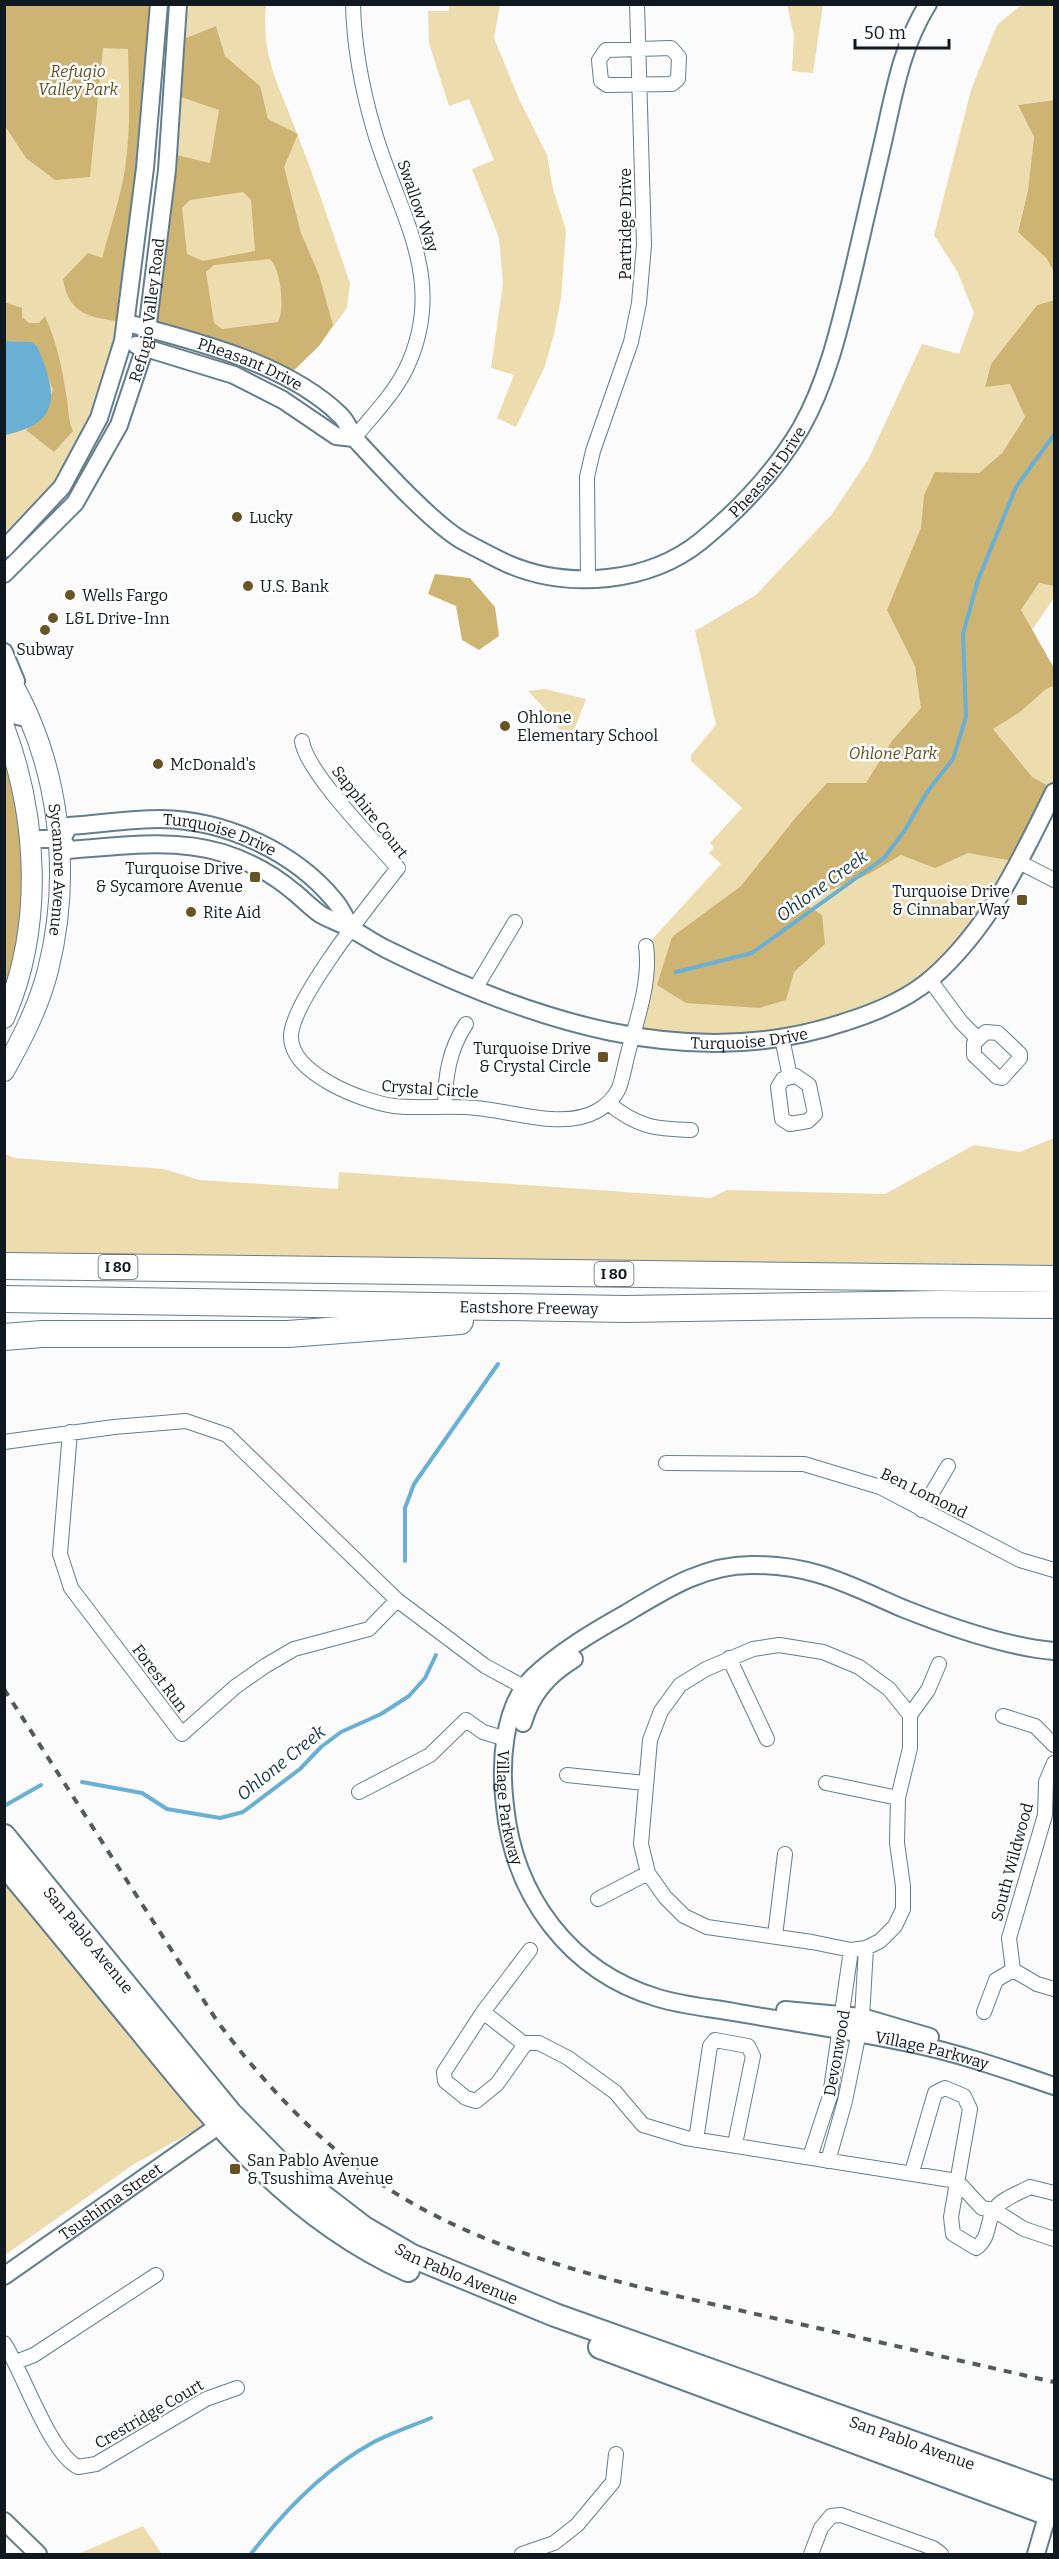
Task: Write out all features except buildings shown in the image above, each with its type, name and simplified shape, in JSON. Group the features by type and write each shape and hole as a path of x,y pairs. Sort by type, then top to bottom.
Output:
{"highway":[{"name":"I 80","path":"4,1266 1054,1279"},
{"name":"Eastshore Freeway","path":"4,1299 625,1310 938,1304 1054,1305"},
{"path":"4,1337 42,1334 288,1334 625,1310"}],"main road":[{"name":"Sycamore Avenue","path":"4,670 14,699 30,719 51,784 60,839 57,920 48,970 22,1038 4,1071"},
{"name":"Sycamore Avenue","path":"4,727 18,765 30,838 33,880 20,967 4,1018"},
{"name":"San Pablo Avenue","path":"4,1836 230,2114 278,2162 318,2195 370,2232 412,2256 555,2315 1053,2501"},
{"name":"San Pablo Avenue","path":"4,1864 218,2126 266,2175 307,2209 373,2253 541,2325 1053,2501"}],"street":[{"name":"Refugio Valley Road","path":"4,549 62,487 99,418 123,341 145,168 159,4"},
{"name":"Refugio Valley Road","path":"7,573 75,503 119,425 145,347 167,170 178,4"},
{"name":"Swallow Way","path":"353,4 354,39 374,130 417,248 423,292 421,322 406,368 391,394 354,438"},
{"name":"Partridge Drive","path":"588,579 587,477 595,445 631,342 642,283 644,245 637,4"},
{"name":"Pheasant Drive","path":"127,323 258,363 302,387 342,416 354,438 459,538 510,565 537,573 588,579 642,571 690,550 731,517 771,472 802,426 836,346 900,64 928,4"},
{"path":"671,48 679,57 679,75 676,81 639,85 604,84 600,77 599,60 606,50 671,48"},
{"name":"Pheasant Drive","path":"123,341 234,375 283,400 336,436 354,438"},
{"path":"4,652 14,699"},
{"name":"Sapphire Court","path":"302,741 304,753 320,776 398,868 351,928"},
{"name":"Turquoise Drive","path":"30,838 60,839 69,850 157,844 185,845 222,853 263,872 292,890 321,915 351,928 382,947 475,989 552,1018 632,1037 706,1042 782,1038 819,1030 856,1019 893,1002 930,980 976,931 1019,862 1054,792"},
{"name":"Turquoise Drive","path":"60,839 69,826 162,819 225,829 272,848 304,871 336,901 351,928"},
{"path":"1019,862 1054,880"},
{"path":"475,989 515,922"},
{"name":"Crystal Circle","path":"351,928 327,963 294,1022 291,1036 296,1054 313,1072 367,1100 395,1106 503,1111 560,1119 590,1115 608,1103"},
{"path":"646,946 645,987 619,1088 608,1103 634,1122 646,1127 692,1130"},
{"path":"930,980 961,1022 977,1038"},
{"path":"445,1107 449,1061 455,1041 466,1024"},
{"path":"782,1038 790,1077"},
{"path":"4,1442 70,1432 186,1421 227,1435 397,1600 485,1666 529,1689"},
{"name":"Forest Run","path":"70,1432 60,1554 72,1588 182,1734 235,1688 265,1666 294,1649 369,1629 397,1600"},
{"name":"Ben Lomond","path":"666,1463 804,1464 880,1487 1020,1560 1054,1570"},
{"path":"922,1510 948,1466"},
{"name":"Village Parkway","path":"1054,1651 1003,1640 947,1624 834,1577 790,1566 749,1564 712,1570 676,1583 552,1659 529,1689 506,1740 502,1776 510,1844 523,1882 545,1920 576,1955 616,1982 659,1999 846,2027 862,2017 1054,2074"},
{"name":"Village Parkway","path":"1054,1662 1000,1652 943,1635 899,1619 830,1588 789,1577 749,1576 714,1581 681,1593 529,1689 517,1742 514,1776 521,1842 533,1877 554,1914 584,1946 621,1971 662,1988 804,2013 846,2027 992,2065 1054,2086"},
{"path":"910,1715 889,1689 859,1667 823,1652 779,1645 753,1649 729,1658 681,1685 661,1711 650,1740 641,1844 648,1873 665,1897 684,1916 707,1927 775,1936 851,1950 866,1948 880,1941 895,1926 903,1909 903,1886 897,1843 898,1798 910,1748 910,1715 928,1690 939,1664"},
{"path":"729,1658 767,1739"},
{"path":"1003,1716 1035,1726 1054,1745"},
{"path":"360,1792 430,1755 466,1720 483,1732 506,1740"},
{"name":"South Wildwood","path":"1013,1970 1009,1938 1050,1815 1046,1782 1054,1763"},
{"path":"567,1775 645,1783"},
{"path":"826,1783 898,1798"},
{"path":"775,1936 785,1854"},
{"path":"598,1899 648,1873"},
{"name":"Devonwood","path":"862,2017 866,1948"},
{"path":"526,2043 497,2084 476,2101 466,2098 445,2081 444,2072 483,2012 530,1950"},
{"name":"Devonwood","path":"828,2160 845,2101 846,2027 851,1950"},
{"path":"984,2012 996,1980 1013,1970 1036,1984 1054,1989"},
{"path":"483,2012 526,2043 539,2043 568,2058 615,2092 643,2125 696,2139 957,2181 982,2208 994,2210 1024,2229 1054,2239"},
{"name":"Devonwood","path":"810,2157 830,2096 846,2027"},
{"path":"696,2139 710,2046 715,2040 748,2046 753,2056 735,2144"},
{"path":"912,2172 935,2093 945,2088 964,2096 970,2109 951,2217 953,2234 976,2248 985,2242 994,2210 1010,2198 1030,2187 1054,2193"},
{"name":"Tsushima Street","path":"4,2276 218,2126"},
{"path":"4,2343 16,2362 34,2355 156,2275"},
{"name":"Crestridge Court","path":"16,2362 32,2401 63,2454 78,2467 96,2464 212,2396 237,2388"},
{"path":"522,2554 554,2543 577,2525 613,2482 616,2454"},
{"path":"1036,2554 1053,2501"},
{"path":"811,2554 827,2521 831,2516 841,2515 933,2548 941,2554"},
{"path":"6,2525 38,2554"}],"green space":[{"name":"Refugio Valley Park","path":"5,5 159,5 123,341 62,487 5,549"},
{"path":"5,5 159,5 127,323 94,317 77,308 66,292 63,279 88,253 102,258 115,214 125,169 128,139 128,49 103,48 90,177 55,180 26,158 5,126"},
{"path":"178,5 266,5 266,42 273,72 312,172 350,283 347,308 319,346 165,334 173,82 260,86 225,56 216,26 176,42"},
{"path":"449,5 500,5 494,38 519,99 547,155 553,189 566,230 561,298 554,334 545,366 516,427 497,418 514,375 491,368 503,283 499,238 472,169 494,160 469,99 449,106 429,43 428,11 449,11"},
{"path":"787,5 823,5 813,73 792,71 794,36"},
{"name":"Ohlone Park","path":"1021,5 1054,5 1054,100 1018,105 1034,137 1028,190 1018,231 1047,259 1054,272 1054,300 1037,305 991,364 985,386 1010,384 1025,417 1002,453 979,473 935,472 1046,689 1054,686 1054,792 976,931 893,1002 782,1038 632,1037 646,946 721,864 709,853 714,847 710,843 742,808 691,761 691,755 716,725 695,631 756,595 832,514 868,460 922,344 959,354 974,313 957,271 934,235 971,90 997,25"},
{"path":"216,26 225,56 260,86 268,119 298,134 284,167 301,233 319,275 333,325 319,346 286,378 149,329 168,153 210,163 219,110 172,94 176,42","holes":["243,192 251,200 255,251 203,261 187,254 182,208 190,200","270,259 277,272 281,289 278,322 222,329 214,323 206,272 214,265"]},
{"path":"1054,100 1054,272 1047,259 1018,232 1028,190 1034,137 1018,105"},
{"path":"1054,300 1054,586 1039,583 1021,610 1054,668 1054,686 1046,689 1020,712 993,729 1032,777 1054,789 1019,862 968,853 935,868 901,855 867,875 801,902 822,915 825,944 794,972 786,1000 759,1008 686,1003 657,985 672,937 741,886 797,816 827,783 866,783 892,741 921,708 915,666 887,610 921,528 924,495 935,472 979,473 1002,453 1025,417 1010,384 985,387 991,364 1037,305"},
{"path":"4,302 22,308 22,317 29,323 39,323 45,316 52,335 73,431 54,452 26,430 40,420 53,390 37,346 26,342 5,341"},
{"path":"435,574 470,578 495,607 499,636 479,650 462,640 456,606 428,594"},
{"path":"1039,583 1054,586 1054,598 1032,630 1021,610"},
{"path":"545,689 586,699 573,733 562,741 555,720 528,691"},
{"path":"4,727 33,880 4,1018"},
{"path":"1054,1138 1054,1279 5,1266 5,1154 14,1158 164,1169 199,1180 338,1189 339,1172 711,1198 727,1190 885,1194 974,1145 1020,1152"},
{"path":"4,1848 212,2121 134,2164 5,2255"},
{"path":"143,2526 162,2554 78,2554"}],"water":[{"path":"5,341 31,342 37,346 44,362 51,391 46,413 38,422 24,430 5,435"}],"waterway":[{"name":"Ohlone Creek","path":"676,972 752,953 884,858 905,830 927,792 953,759 966,717 963,634 978,580 1016,487 1054,435"},
{"name":"Ohlone Creek","path":"405,1561 405,1508 414,1484 498,1364"},
{"name":"Ohlone Creek","path":"82,1782 142,1793 167,1809 220,1818 243,1812 300,1769 321,1747 341,1732 381,1714 409,1696 425,1678 436,1655"},
{"name":"Ohlone Creek","path":"4,1806 41,1785"},
{"path":"251,2554 291,2507 337,2466 379,2439 431,2418"}],"railway":[{"path":"4,1689 217,2021 257,2071 300,2118 373,2179 440,2218 482,2237 568,2268 658,2291 1054,2382"}],"place":[{"name":"Lucky","path":"237,517"},
{"name":"U.S. Bank","path":"248,586"},
{"name":"Wells Fargo","path":"70,595"},
{"name":"L&L Drive-Inn","path":"53,618"},
{"name":"Subway","path":"45,630"},
{"name":"Ohlone Elementary School","path":"505,726"},
{"name":"McDonald's","path":"158,764"},
{"name":"Turquoise Drive & Sycamore Avenue","path":"255,877"},
{"name":"Turquoise Drive & Cinnabar Way","path":"1022,900"},
{"name":"Rite Aid","path":"191,912"},
{"name":"Turquoise Drive & Crystal Circle","path":"603,1057"},
{"name":"San Pablo Avenue & Tsushima Avenue","path":"235,2169"}]}
